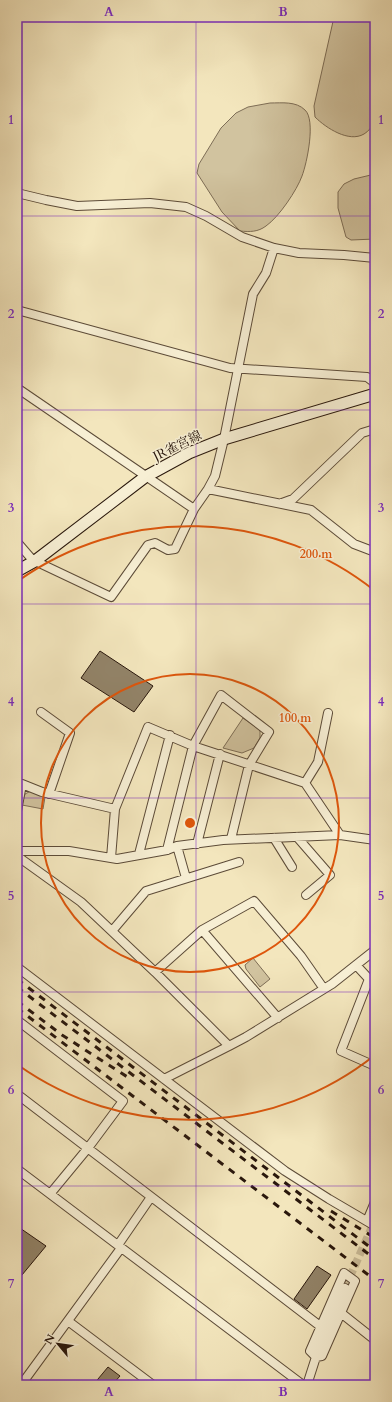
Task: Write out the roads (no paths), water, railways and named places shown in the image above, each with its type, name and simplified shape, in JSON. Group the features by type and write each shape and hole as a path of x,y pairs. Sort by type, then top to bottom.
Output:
{"street":[{"path":"17,193 77,206 150,203 186,207 206,216 242,236 274,248 299,253 375,258"},
{"path":"17,542 35,561 111,597 148,545 155,543 168,550 175,548 194,509 215,476 224,439 253,294 266,273 274,248"},
{"path":"17,310 238,369 367,377 375,383"},
{"path":"17,390 20,390 145,477 194,509"},
{"name":"JR雀宮線","path":"17,571 35,561 145,477 189,453 224,439 375,394"},
{"path":"281,504 293,498 362,433 375,429"},
{"path":"208,489 311,510 354,544 375,552"},
{"path":"167,850 193,746 221,695 270,732 249,765 231,839"},
{"path":"41,712 70,733 49,794"},
{"path":"305,783 318,762 328,713"},
{"path":"111,858 115,809 148,727 193,746 305,783 340,835"},
{"path":"139,854 170,735"},
{"path":"197,844 220,754"},
{"path":"17,811 22,784 49,794 115,809"},
{"path":"17,851 69,851 117,859 167,850 177,846 231,839 340,835 375,840"},
{"path":"297,837 330,875 306,895"},
{"path":"274,838 292,867"},
{"path":"177,846 186,878"},
{"path":"17,856 81,902 155,972 229,1046"},
{"path":"112,931 146,891 239,862"},
{"path":"155,972 202,930 254,901 301,956 324,989"},
{"path":"202,930 278,1018"},
{"path":"164,1079 246,1037 278,1018 324,989 375,950"},
{"path":"356,965 369,979 341,1051 375,1066"},
{"path":"17,967 285,1171 371,1224 375,1202"},
{"path":"17,1020 123,1101 88,1148 50,1194"},
{"path":"17,1094 320,1326"},
{"path":"17,1169 307,1384 316,1358 345,1288"},
{"path":"21,1385 120,1246 151,1197"},
{"path":"344,1273 355,1281 322,1356 316,1358 310,1351 344,1273"},
{"path":"341,1313 375,1340"},
{"path":"68,1321 153,1385"}],"tunnel":[{"path":"345,1288 375,1220"}],"railway":[{"path":"17,979 375,1251"},
{"path":"17,987 375,1259"},
{"path":"17,1001 62,1035 129,1078"},
{"path":"17,1008 375,1280"},
{"path":"331,1211 375,1238"}]}
